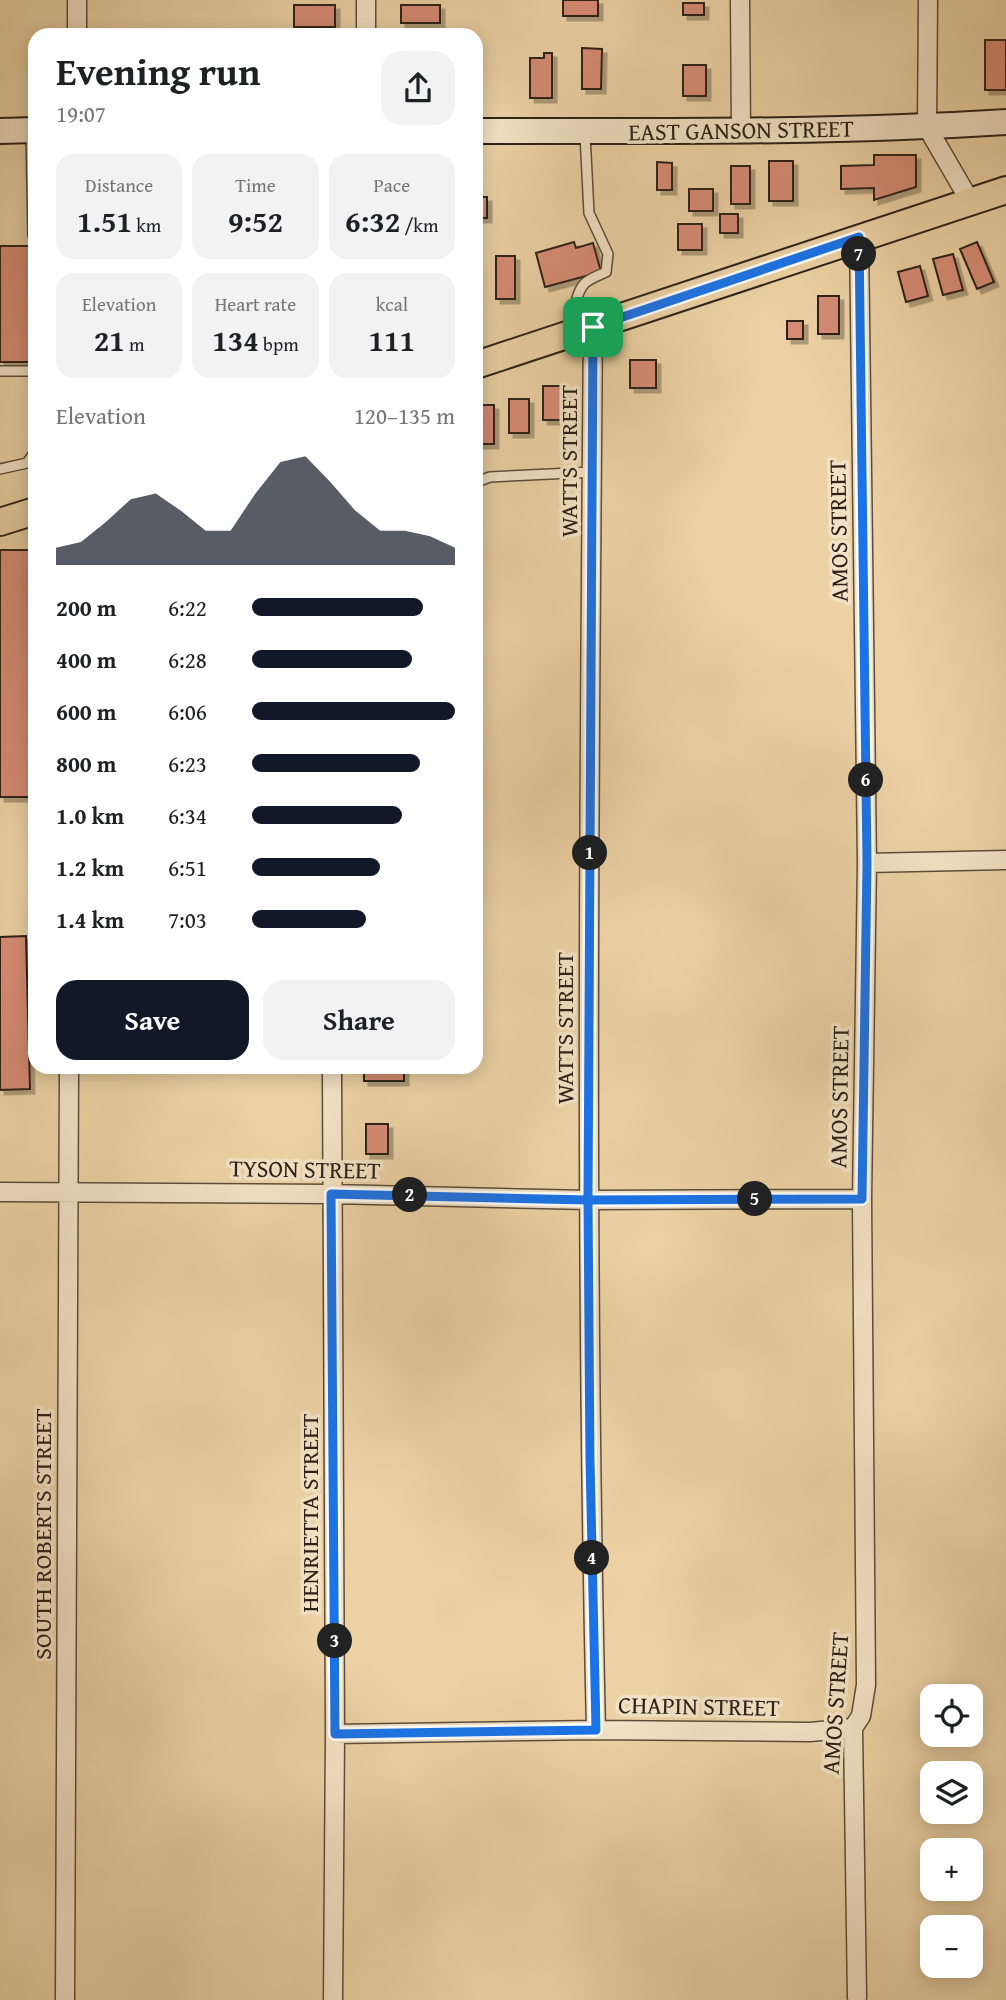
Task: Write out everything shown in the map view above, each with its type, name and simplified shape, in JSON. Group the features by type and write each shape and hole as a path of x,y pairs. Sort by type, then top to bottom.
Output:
{"main road":[{"path":"483,363 1006,190"},
{"path":"0,522 28,513"}],"street":[{"path":"76,28 77,0"},
{"path":"366,0 366,28"},
{"path":"740,0 741,131"},
{"path":"928,0 927,127 971,201"},
{"name":"EAST GANSON STREET","path":"483,131 741,131 927,127 1006,122"},
{"path":"0,131 28,130"},
{"name":"AMOS STREET","path":"857,1997 853,1728 860,1716 866,1685 862,1199 867,863 859,237"},
{"name":"WATTS STREET","path":"593,327 588,1200 596,1730"},
{"path":"867,863 1006,860"},
{"name":"SOUTH ROBERTS STREET","path":"65,2000 69,1074"},
{"name":"HENRIETTA STREET","path":"332,1074 335,1734 333,2000"},
{"name":"TYSON STREET","path":"0,1192 331,1194 588,1200 862,1199"},
{"name":"CHAPIN STREET","path":"335,1734 596,1730 810,1732 853,1728"}],"lane":[{"path":"585,131 589,213 608,254 606,272 586,281 579,289 576,302 593,327"},
{"path":"0,370 28,371"},
{"path":"0,468 28,462"},
{"path":"483,480 490,477 592,472"}],"building":[{"path":"563,0 598,0 598,16 563,16"},
{"path":"683,3 704,3 704,15 683,15"},
{"path":"294,5 335,5 335,27 294,27"},
{"path":"401,5 440,5 440,23 401,23"},
{"path":"985,40 1006,40 1006,90 985,90"},
{"path":"582,48 602,49 601,89 582,89"},
{"path":"544,53 552,53 552,98 530,98 530,58 544,58"},
{"path":"683,65 706,65 706,96 683,96"},
{"path":"874,155 916,155 916,187 874,200 874,188 841,189 841,166 874,165"},
{"path":"769,161 793,161 793,201 769,201"},
{"path":"657,162 672,163 672,190 657,190"},
{"path":"731,166 750,166 750,204 731,204"},
{"path":"689,189 713,189 713,211 689,211"},
{"path":"483,197 487,197 487,218 483,218"},
{"path":"720,214 738,214 738,233 720,233"},
{"path":"678,224 702,224 702,250 678,250"},
{"path":"574,242 576,248 593,243 601,272 545,287 536,253"},
{"path":"977,242 994,282 977,289 960,249"},
{"path":"0,246 28,246 28,362 0,362"},
{"path":"953,254 963,290 943,295 933,259"},
{"path":"496,256 515,256 515,299 496,299"},
{"path":"920,266 928,296 906,302 898,272"},
{"path":"818,296 839,296 839,334 818,334"},
{"path":"787,321 803,321 803,339 787,339"},
{"path":"630,360 656,360 656,388 630,388"},
{"path":"543,386 566,386 566,420 543,420"},
{"path":"509,399 529,399 529,433 509,433"},
{"path":"483,405 494,405 494,444 483,444"},
{"path":"0,550 28,550 28,797 0,797"},
{"path":"26,936 30,1089 0,1090 0,937"},
{"path":"364,1074 404,1074 404,1081 364,1081"},
{"path":"366,1124 388,1124 388,1154 366,1154"}],"route":[{"path":"593,327 588,1200 331,1194 335,1734 596,1730 588,1200 862,1199 867,863 859,237 593,327"}]}
